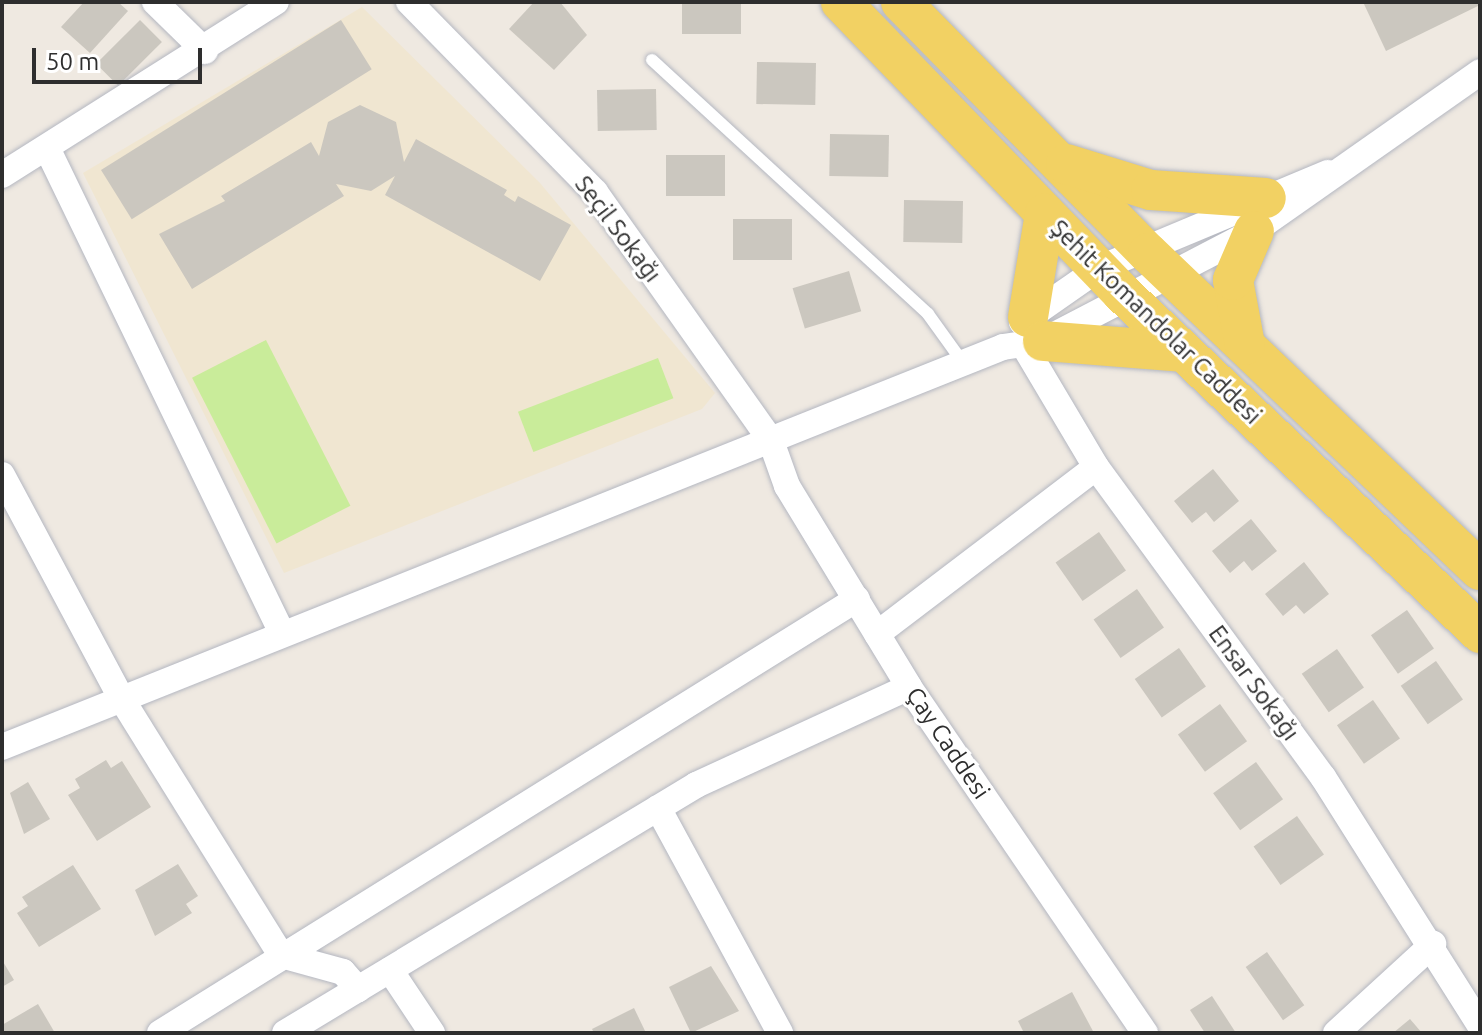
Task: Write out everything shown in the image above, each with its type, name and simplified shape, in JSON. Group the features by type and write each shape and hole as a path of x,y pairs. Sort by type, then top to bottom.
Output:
{"main road":[{"name":"Şehit Komandolar Caddesi","path":"841,2 1110,281 1480,633"},
{"name":"Şehit Komandolar Caddesi","path":"901,2 1158,262 1480,570"},
{"path":"1053,158 1151,190 1260,215 1233,280 1245,345"},
{"path":"1045,213 1024,337 1184,352"}],"street":[{"path":"155,2 205,51"},
{"path":"2,175 205,51 276,2"},
{"name":"Seçil Sokağı","path":"409,2 595,192 771,441"},
{"path":"1158,262 1260,215 1480,72"},
{"path":"47,148 282,633"},
{"path":"2,747 964,364 1024,337 1110,281 1309,196 1328,173"},
{"name":"Ensar Sokağı","path":"1024,337 1096,467 1323,777 1433,944 1480,1025"},
{"name":"Çay Caddesi","path":"771,441 787,486 909,687 1145,1033"},
{"path":"877,634 1096,467"},
{"path":"2,475 121,698 281,955 343,972 358,989"},
{"path":"160,1033 857,599"},
{"path":"285,1033 658,808 909,687"},
{"path":"658,808 780,1033"},
{"path":"1336,1033 1433,944"},
{"path":"390,970 432,1033"}],"lane":[{"path":"652,60 928,314 964,364"}],"shaded area":[{"path":"362,7 540,183 715,393 702,409 284,573 83,173"}],"green space":[{"path":"266,340 350,506 276,543 192,378"},
{"path":"658,358 673,398 533,452 518,412"}],"building":[{"path":"84,2 118,2 128,11 90,53 61,27"},
{"path":"534,2 560,2 587,35 554,70 509,29"},
{"path":"682,2 741,2 741,34 682,34"},
{"path":"1363,2 1480,2 1480,5 1386,51"},
{"path":"140,20 162,42 118,86 96,64"},
{"path":"341,20 372,69 132,219 101,170"},
{"path":"757,62 816,63 815,105 756,104"},
{"path":"656,89 657,130 598,131 597,90"},
{"path":"360,105 396,122 404,162 416,139 507,190 504,195 515,202 518,196 571,225 540,281 385,195 395,176 371,191 336,184 344,196 192,289 159,234 225,201 221,196 311,142 319,156 328,122"},
{"path":"830,134 889,135 888,177 829,176"},
{"path":"666,155 725,155 725,196 666,196"},
{"path":"904,200 963,201 962,243 903,242"},
{"path":"733,219 792,219 792,260 733,260"},
{"path":"849,271 861,311 805,328 793,288"},
{"path":"1213,469 1239,501 1214,522 1206,512 1192,523 1174,501"},
{"path":"1251,519 1277,551 1252,571 1244,561 1230,573 1212,551"},
{"path":"1099,532 1126,571 1083,601 1056,562"},
{"path":"1304,562 1329,594 1304,614 1296,605 1283,616 1265,594"},
{"path":"1137,589 1164,628 1121,658 1094,619"},
{"path":"1407,610 1434,649 1398,674 1371,635"},
{"path":"1179,648 1206,687 1162,717 1135,679"},
{"path":"1337,649 1364,688 1329,712 1302,674"},
{"path":"1436,661 1463,700 1428,724 1401,686"},
{"path":"1373,700 1400,739 1364,764 1337,725"},
{"path":"1220,704 1247,741 1205,772 1178,735"},
{"path":"106,760 111,768 122,761 151,807 97,841 68,795 80,788 75,779"},
{"path":"1256,762 1283,799 1240,830 1213,793"},
{"path":"28,782 50,819 24,834 10,793"},
{"path":"1297,816 1324,855 1281,885 1254,846"},
{"path":"178,864 198,896 186,904 192,913 155,936 135,890"},
{"path":"73,865 101,909 39,947 17,913 28,906 22,897"},
{"path":"1267,952 1304,1005 1283,1020 1246,967"},
{"path":"2,960 14,980 2,987"},
{"path":"711,966 739,1011 691,1033 669,987"},
{"path":"1072,992 1094,1033 1024,1033 1018,1021"},
{"path":"1212,996 1236,1033 1205,1033 1190,1010"},
{"path":"38,1004 55,1033 2,1033 2,1025"},
{"path":"634,1008 646,1033 594,1033 592,1029"},
{"path":"1410,1019 1422,1033 1393,1033"}]}
